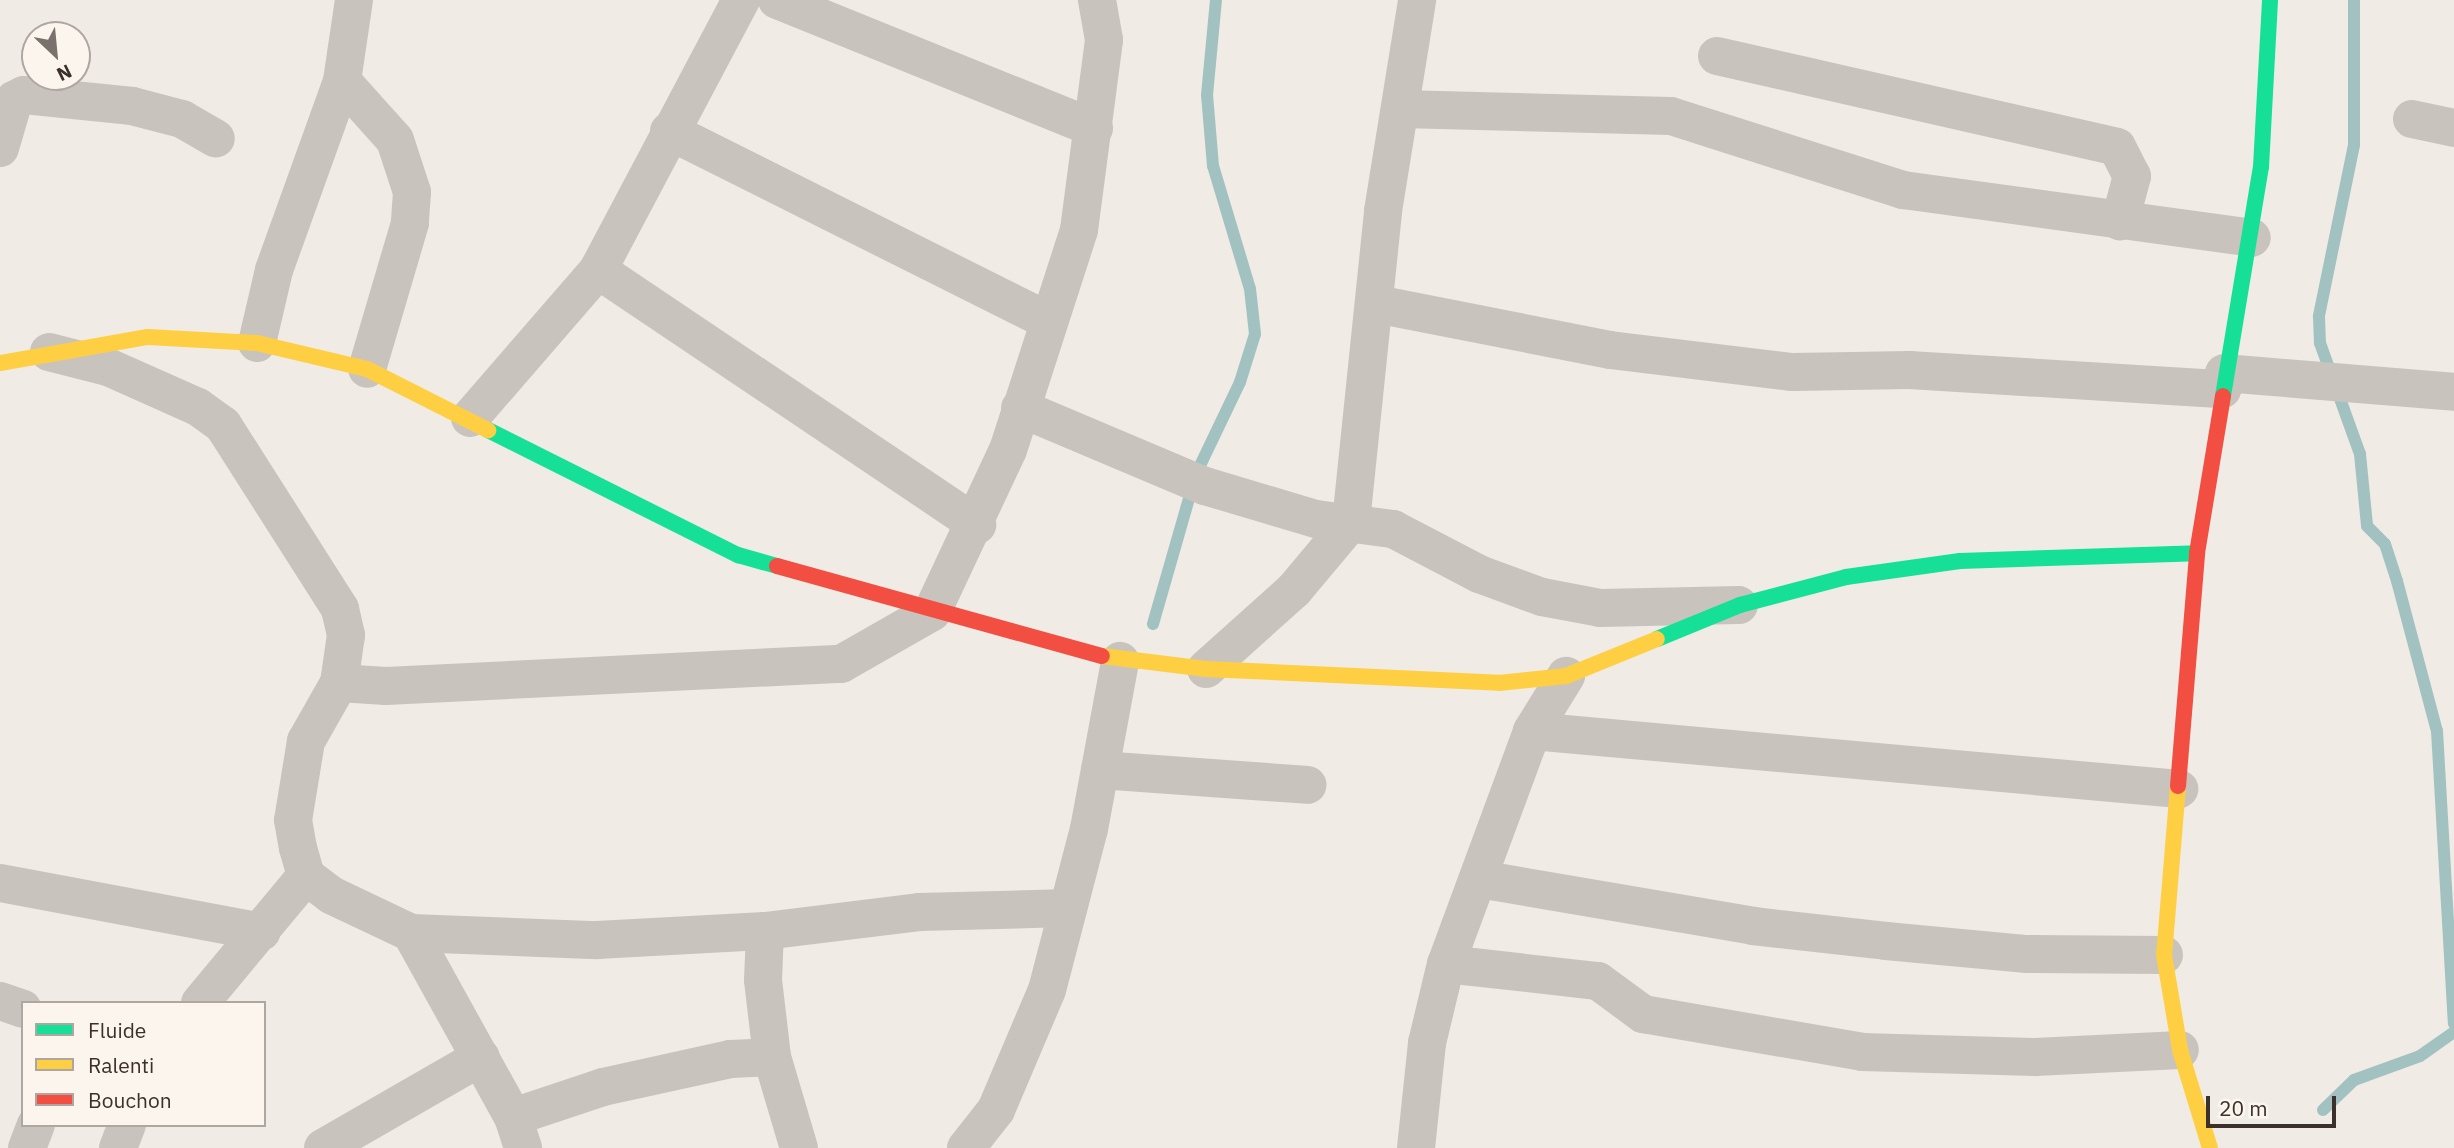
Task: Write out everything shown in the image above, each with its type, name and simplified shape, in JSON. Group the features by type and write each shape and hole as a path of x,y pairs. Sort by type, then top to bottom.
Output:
{"street":[{"path":"257,344 274,270 342,80 354,0"},
{"path":"470,418 598,270 668,131 741,0"},
{"path":"777,0 1094,128"},
{"path":"339,683 815,669 862,655 932,612 977,525 1077,241 1104,40 1097,0"},
{"path":"1206,669 1294,590 1351,522 1376,304 1417,0"},
{"path":"2210,1148 2179,1050 2164,954 2197,553 2223,381 2252,238 2270,0"},
{"path":"1717,57 2116,147 2132,176 2120,221"},
{"path":"342,80 395,140 412,192 410,223 367,369"},
{"path":"0,148 14,100 24,95 132,106 182,119 216,139"},
{"path":"1401,109 1671,116 1903,190 2252,238"},
{"path":"2412,119 2454,128"},
{"path":"668,131 1048,321"},
{"path":"598,270 977,525"},
{"path":"1376,304 1610,350 1793,372 1909,370 2454,392"},
{"path":"1,362 44,351 148,337 257,344 367,369 470,418 619,500 738,555 932,612 1120,661 1206,669 1499,683 1566,676 1741,605 1846,578 1960,561 2197,553"},
{"path":"44,351 108,367 198,407 223,425 340,609 346,635 339,683 306,741 293,820 306,876 331,895 411,933 597,940 765,932 919,912 1068,908"},
{"path":"1020,408 1205,486 1315,519 1393,529 1479,574 1542,597 1600,608 1741,605"},
{"path":"966,1148 996,1110 1030,1044 1068,908 1100,770 1120,661"},
{"path":"1416,1148 1427,1043 1446,964 1532,731 1566,676"},
{"path":"1532,731 2179,789"},
{"path":"1100,770 1307,785"},
{"path":"202,1001 306,876"},
{"path":"1479,880 1754,926 1886,941 2027,954 2164,954"},
{"path":"0,883 261,932"},
{"path":"765,932 763,980 772,1057 799,1148"},
{"path":"411,933 481,1058 518,1132 603,1087 730,1059 772,1057"},
{"path":"1446,964 1598,981 1643,1014 1862,1052 2035,1057 2179,1050"},
{"path":"0,1001 21,1008"},
{"path":"323,1148 481,1058"},
{"path":"27,1148 35,1127"},
{"path":"118,1148 126,1127"}],"waterway":[{"path":"1153,624 1196,474 1240,382 1255,334 1250,289 1213,166 1207,95 1216,0"},
{"path":"2354,0 2354,145 2319,316 2320,343 2360,454 2367,526 2385,544 2437,731 2454,1024"},
{"path":"2323,1110 2354,1080 2420,1056 2454,1032"}],"traffic: fast":[{"path":"2223,396 2261,167 2270,0"},
{"path":"488,430 738,555 777,566"},
{"path":"1657,639 1740,605 1846,577 1960,561 2197,553"}],"traffic: slow":[{"path":"0,363 148,337 257,343 367,369 488,430"},
{"path":"1102,656 1206,669 1499,683 1566,676 1657,639"},
{"path":"2178,786 2164,955 2180,1050 2210,1148"}],"traffic: jam":[{"path":"2178,786 2197,553 2223,396"},
{"path":"777,566 1102,656"}]}
